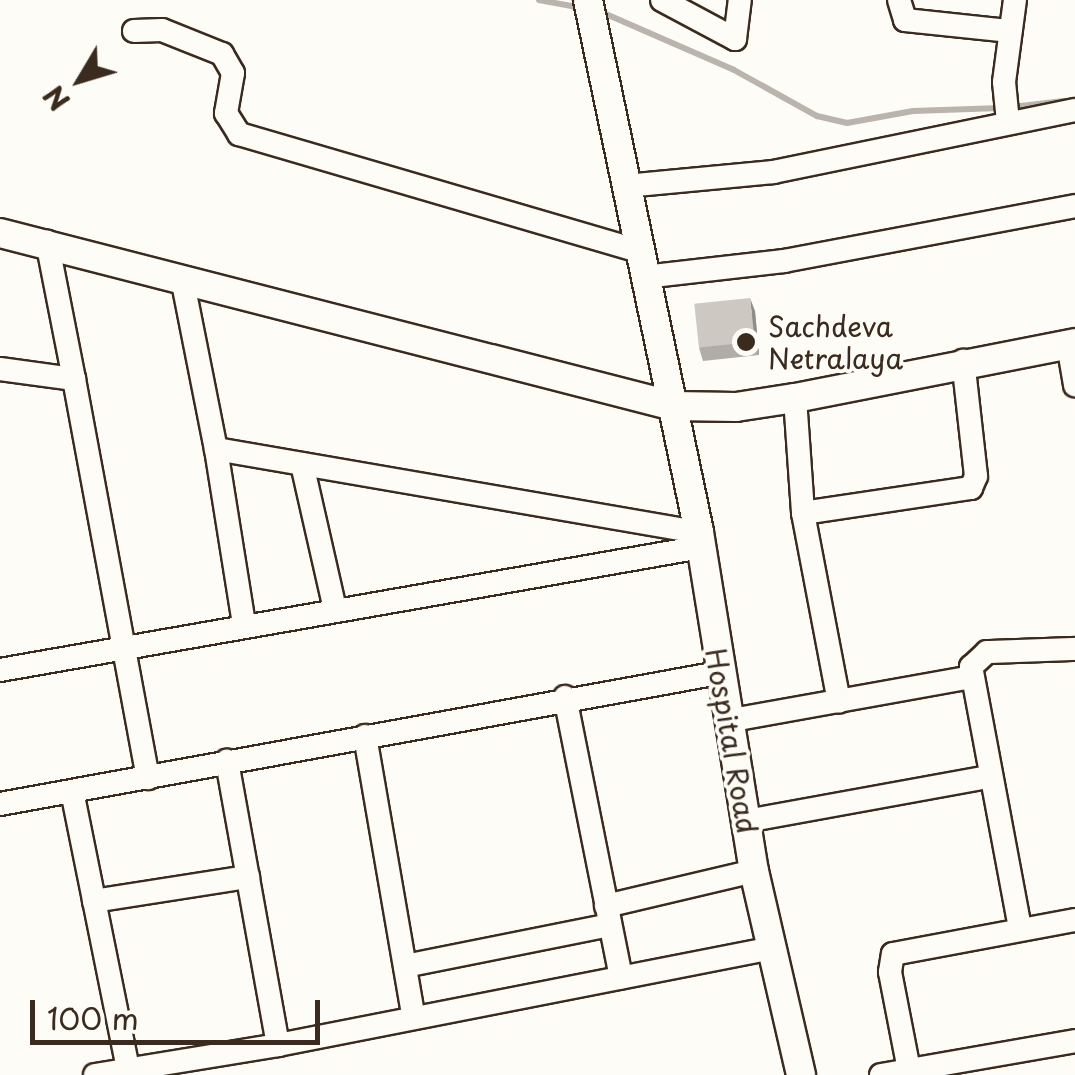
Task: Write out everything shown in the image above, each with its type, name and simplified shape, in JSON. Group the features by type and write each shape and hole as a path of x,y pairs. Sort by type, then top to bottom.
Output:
{"street":[{"name":"Hospital Road","path":"588,0 700,539 754,871 801,1075"},
{"path":"662,0 734,40 740,0"},
{"path":"899,0 905,20 1010,31"},
{"path":"1008,118 1004,82 1015,0"},
{"path":"134,30 162,30 222,54 233,73 226,113 240,134 641,264 784,261 1075,206"},
{"path":"626,186 774,172 1008,118 1075,110"},
{"path":"0,233 674,406 736,407 795,398 963,361 1071,343 1075,384"},
{"path":"47,242 148,778"},
{"path":"182,278 216,449 244,624"},
{"path":"803,512 970,488 976,476 963,361"},
{"path":"0,368 74,379"},
{"path":"795,398 803,512 839,702"},
{"path":"216,449 700,539"},
{"path":"302,464 335,609"},
{"path":"0,670 122,651 244,624 700,539"},
{"path":"1020,928 988,777 972,661 987,652 1075,648"},
{"path":"0,804 565,697 719,672"},
{"path":"727,721 972,677"},
{"path":"565,697 621,977"},
{"path":"365,736 413,1016"},
{"path":"227,761 278,1045"},
{"path":"746,821 988,777"},
{"path":"72,792 128,1068"},
{"path":"405,966 608,916 754,871"},
{"path":"94,901 248,878"},
{"path":"910,1072 890,972 893,954 1075,920"},
{"path":"95,1075 128,1068 204,1067 278,1045 413,1016 773,948"},
{"path":"881,1075 1075,1041"}],"building":[{"path":"750,298 755,342 699,348 694,304"}],"waterway":[{"path":"539,0 582,8"},
{"path":"599,11 734,70 817,116 847,123 913,111 1000,108"},
{"path":"1012,107 1064,101"}],"place":[{"name":"Sachdeva Netralaya","path":"746,342"}]}
